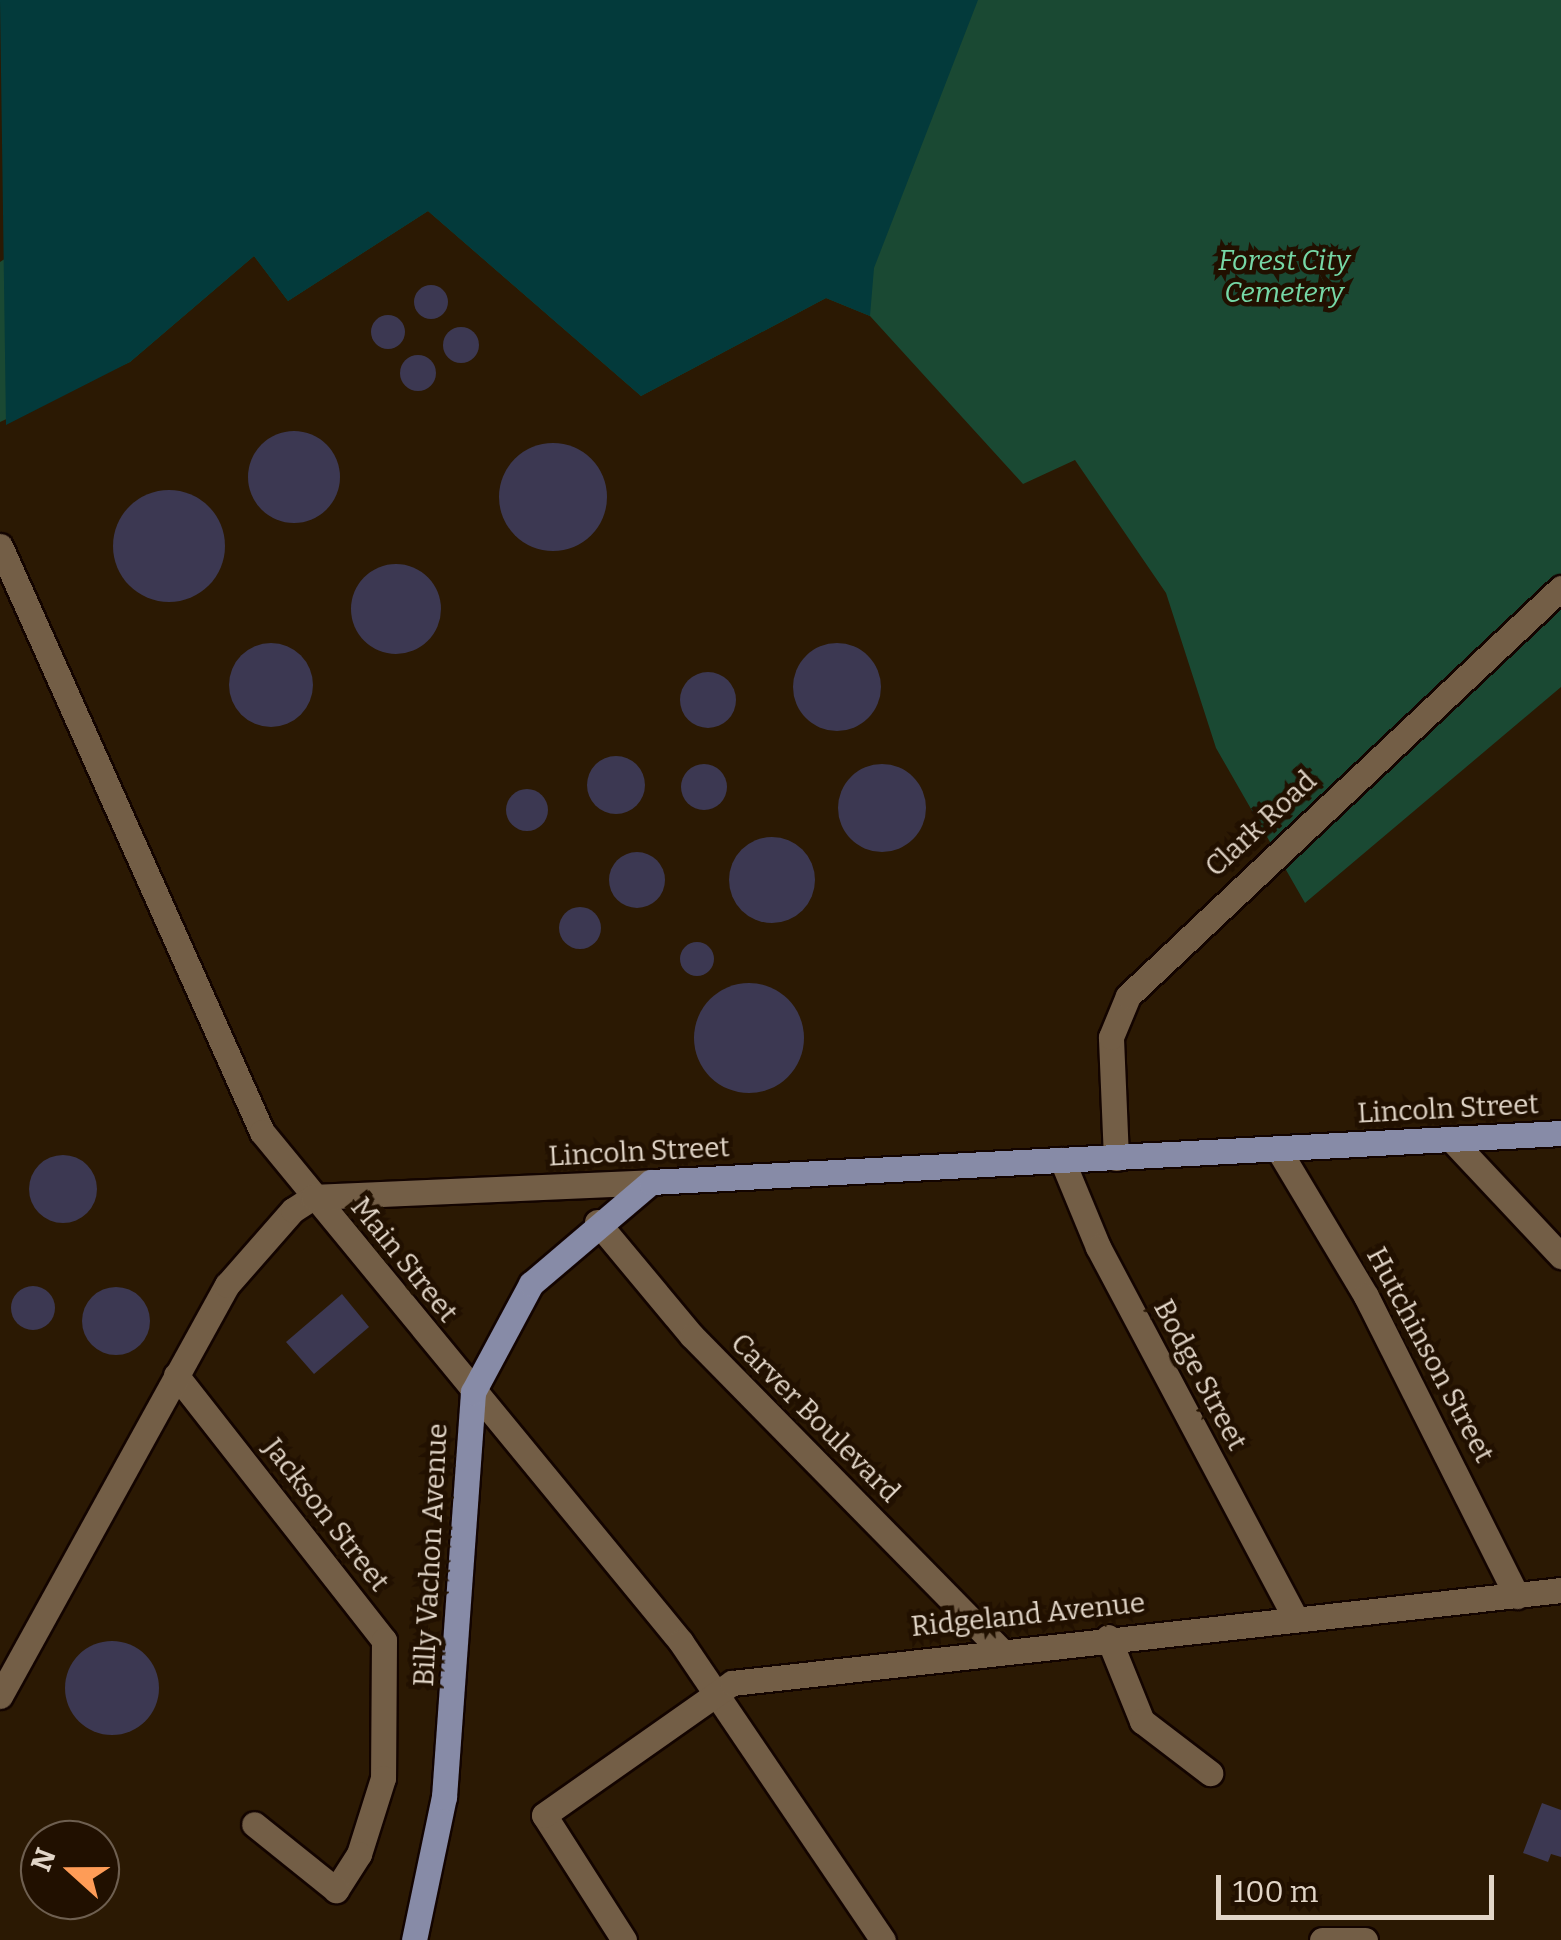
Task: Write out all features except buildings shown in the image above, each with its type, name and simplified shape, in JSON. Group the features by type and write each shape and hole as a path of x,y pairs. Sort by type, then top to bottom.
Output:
{"main road":[{"name":"Lincoln Street","path":"651,1182 1561,1133"},
{"name":"Billy Vachon Avenue","path":"414,1940 444,1798 474,1392 531,1284 597,1222 651,1182"}],"street":[{"name":"Main Street","path":"0,546 242,1098 313,1197 716,1692 883,1940"},
{"name":"Clark Road","path":"1116,1158 1111,1036 1128,996 1561,588"},
{"path":"1451,1139 1561,1256"},
{"name":"Hutchinson Street","path":"1278,1148 1366,1296 1517,1596"},
{"name":"Bodge Street","path":"1062,1160 1098,1248 1294,1616"},
{"name":"Lincoln Street","path":"313,1197 651,1182"},
{"path":"0,1696 176,1375 248,1253 313,1197"},
{"name":"Carver Boulevard","path":"597,1222 692,1336 999,1648"},
{"name":"Jackson Street","path":"176,1375 384,1640 390,1729 371,1823 350,1872 336,1890 254,1824"},
{"name":"Ridgeland Avenue","path":"624,1940 544,1816 716,1692 747,1677 1561,1590"},
{"path":"1108,1637 1142,1721 1210,1773"}],"green space":[{"name":"Forest City Cemetery","path":"395,0 1561,0 1561,687 1305,903 1216,748 1166,593 1075,460 1023,484 870,316 826,298 641,396 428,211 288,301 254,256 130,362 0,422 0,262"}],"water":[{"path":"0,0 978,0 874,268 870,316 826,298 641,396 428,211 288,301 254,256 130,362 6,425"}]}
